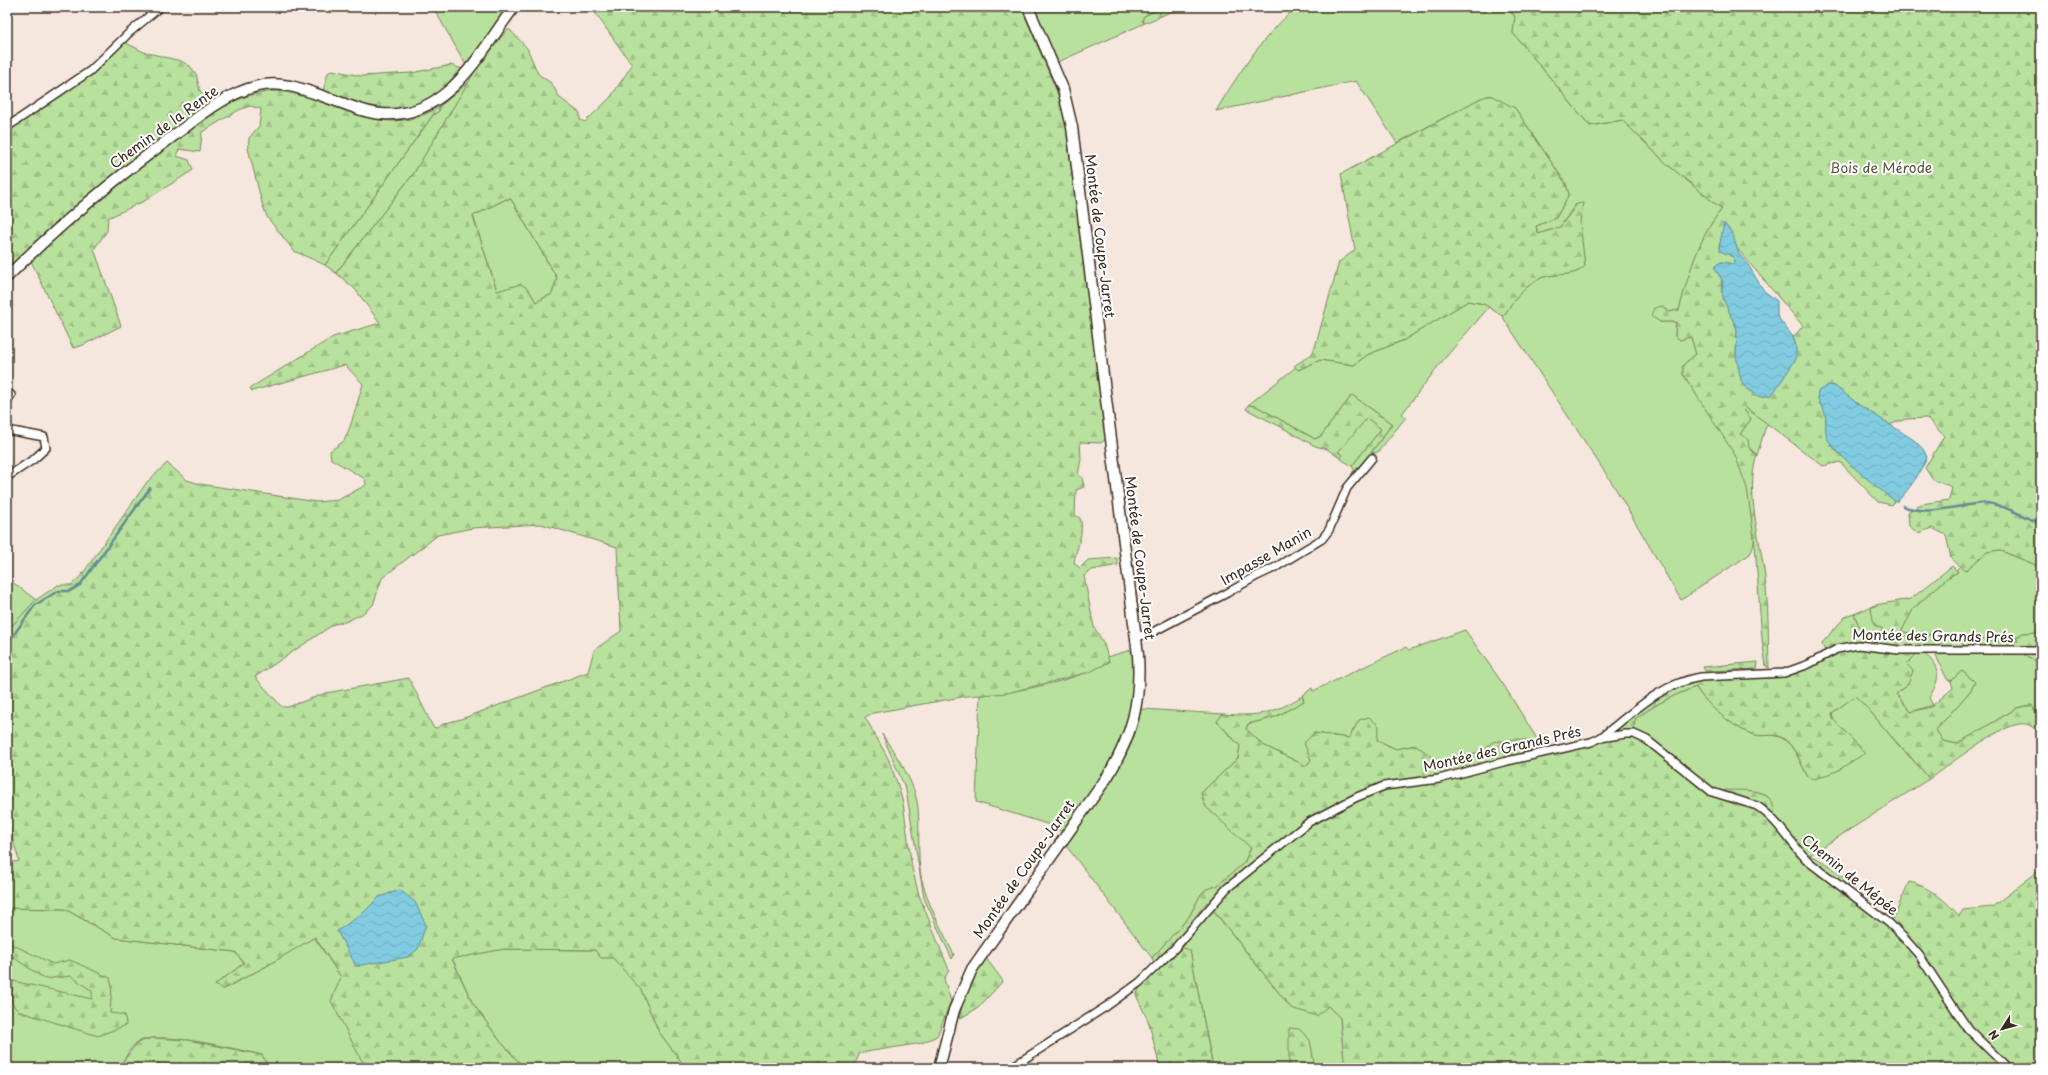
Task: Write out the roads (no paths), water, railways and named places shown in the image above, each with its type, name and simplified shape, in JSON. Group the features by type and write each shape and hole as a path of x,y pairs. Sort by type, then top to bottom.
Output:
{"main road":[{"name":"Chemin de la Rente","path":"7,277 48,237 124,172 224,99 245,90 275,85 300,88 372,113 396,115 421,109 442,97 463,78 514,7"},
{"name":"Montée de Coupe-Jarret","path":"939,1068 954,1010 972,969 1108,776 1125,744 1134,720 1138,696 1139,669 1136,637 1072,127 1063,89 1028,7"}],"street":[{"path":"7,128 90,71 130,32 160,7"},
{"path":"7,430 44,437 46,448 34,459 7,478"},
{"name":"Impasse Manin","path":"1136,637 1151,633 1227,593 1276,567 1322,539 1329,530 1347,488 1372,458"},
{"name":"Montée des Grands Prés","path":"1010,1068 1129,991 1176,947 1227,888 1286,839 1316,819 1357,797 1384,786 1439,779 1503,762 1574,747 1600,738 1667,687 1701,676 1784,673 1809,664 1837,649 1858,646 1899,650 2041,650"},
{"name":"Chemin de Mépée","path":"1600,738 1634,734 1647,740 1712,792 1763,809 1774,820 1794,847 1809,862 1889,923 1905,939 1919,955 1968,1029 2008,1068"}],"water":[{"path":"1724,223 1732,233 1739,254 1747,263 1764,291 1777,301 1777,316 1793,337 1796,346 1796,359 1772,395 1760,397 1746,388 1741,380 1736,356 1737,329 1724,301 1722,292 1723,282 1715,268 1716,265 1721,262 1734,264 1735,261 1732,256 1720,251 1719,248"},
{"path":"1829,385 1835,386 1858,404 1914,440 1923,449 1927,457 1914,480 1898,501 1895,501 1879,489 1831,445 1827,438 1825,414 1818,399 1818,391"},
{"path":"400,890 415,902 426,925 418,949 408,957 356,966 337,931 362,914 379,897"}],"waterway":[{"path":"7,644 35,605 58,591 70,591 80,585 150,488"},
{"path":"1903,506 1913,509 1933,510 1989,503 2041,524"}],"park label":[{"name":"Bois de Mérode","path":"1881,168"}]}
